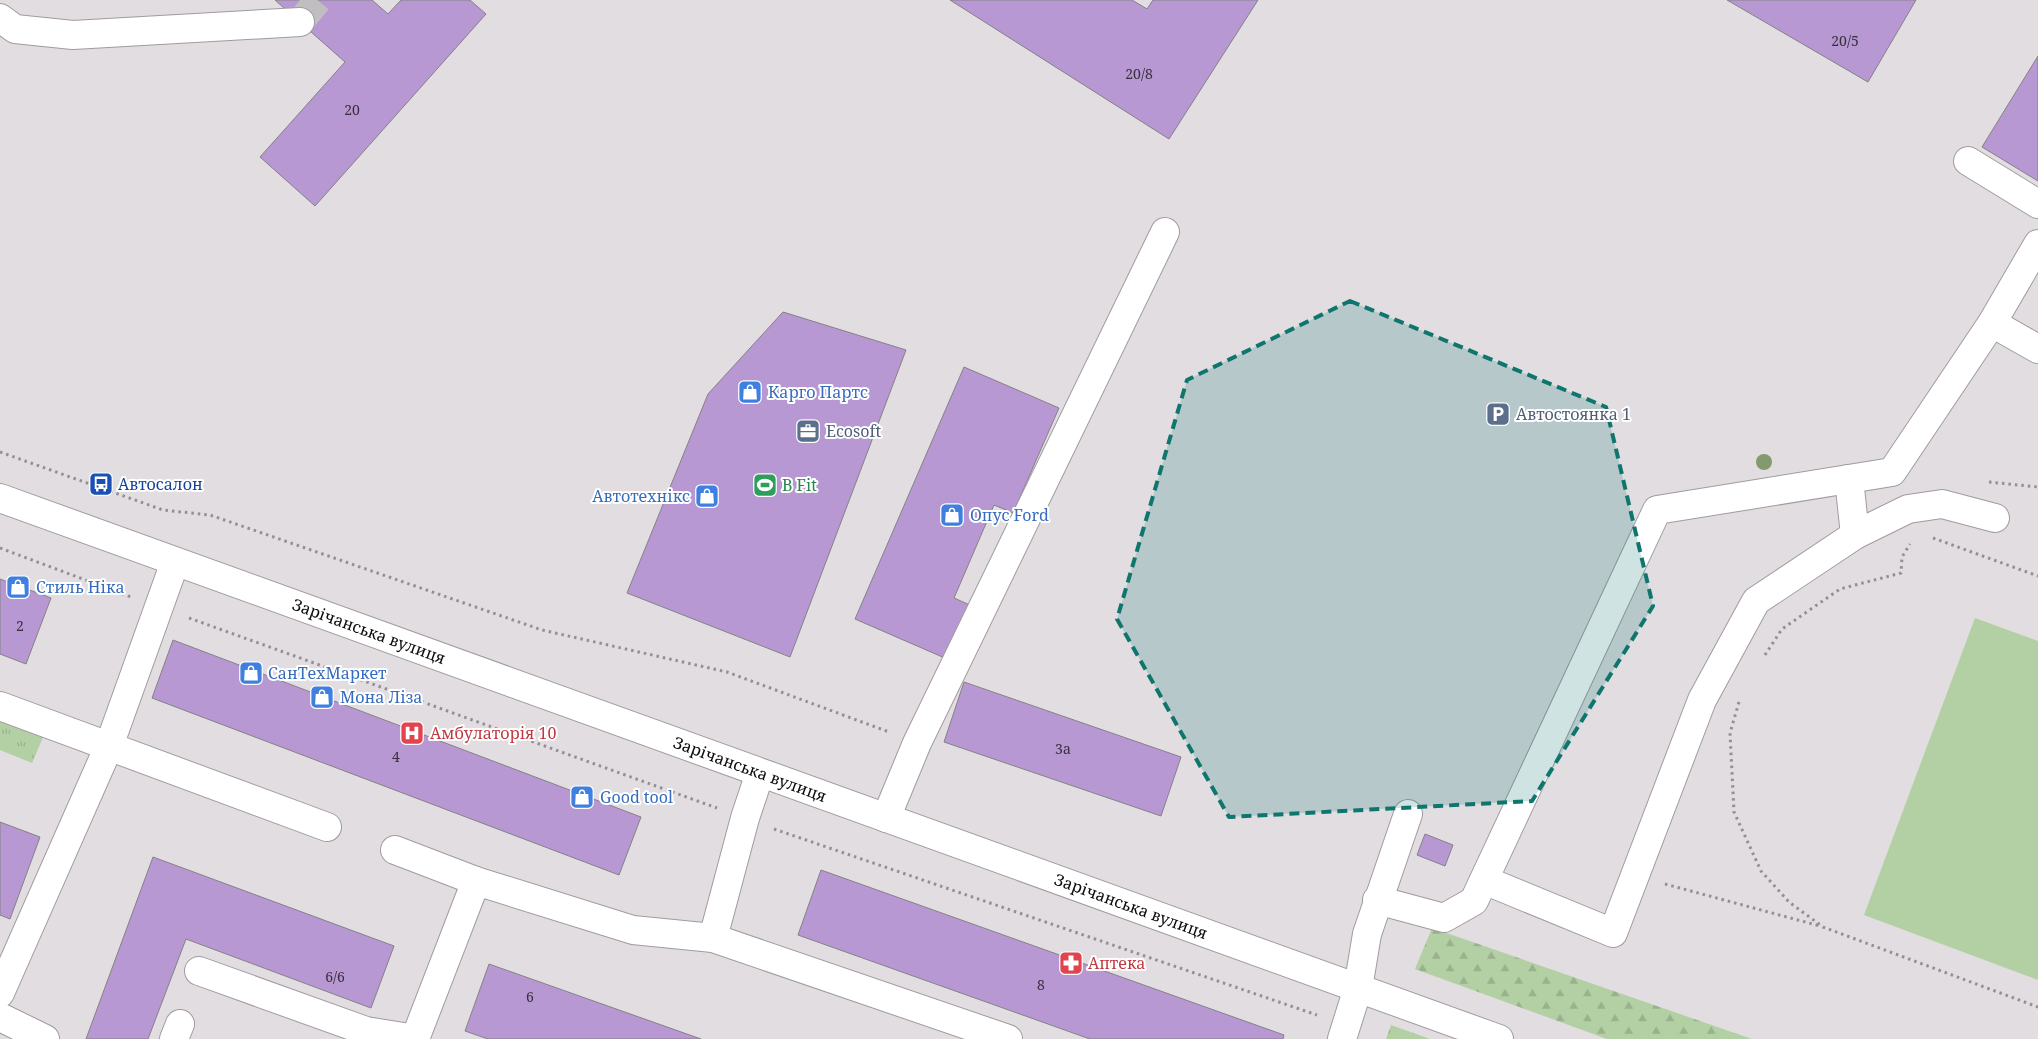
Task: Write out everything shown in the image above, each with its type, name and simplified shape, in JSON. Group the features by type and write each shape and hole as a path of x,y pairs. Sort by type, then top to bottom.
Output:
{"street":[{"path":"0,18 15,29 73,35 300,22"},
{"path":"1968,161 2038,204"},
{"path":"886,818 918,743 1166,232"},
{"path":"1378,900 1444,918 1474,901 1657,510 1892,472 1992,323 2038,244"},
{"path":"1992,323 2038,349"},
{"path":"1849,479 1855,535"},
{"name":"Зарічанська вулиця","path":"0,498 1499,1039"},
{"path":"1484,880 1613,933 1702,700 1756,600 1855,535 1908,509 1942,504 1995,518"},
{"path":"45,1039 1,997 109,746 174,562"},
{"path":"0,706 327,827"},
{"path":"713,938 745,818 760,773"},
{"path":"1342,1039 1358,988 1367,934 1408,814"},
{"path":"395,850 476,880 632,930 713,938 1008,1039"},
{"path":"199,972 366,1031 416,1039 476,880"}],"path":[{"path":"0,452 163,510 210,515 542,630 727,672 918,743"},
{"path":"1926,535 2038,576"},
{"path":"1762,659 1782,629 1840,589 1901,573 1902,557 1912,540"},
{"path":"0,548 132,597"},
{"path":"1740,698 1730,733 1734,812 1762,871 1789,902 1823,927"},
{"path":"1635,876 1823,927 2038,1007"}],"highlighted area":[{"path":"1350,301 1606,407 1653,606 1532,801 1229,817 1117,619 1187,380"}],"green space":[{"path":"1975,618 2038,641 2038,980 1864,915"},
{"path":"0,718 44,735 32,763 0,750"},
{"path":"1432,928 1752,1039 1607,1039 1415,969"},
{"path":"1391,1025 1430,1039 1386,1039"}],"building":[{"path":"275,0 372,0 388,14 401,0 470,0 486,14 315,206 260,157 345,62"},
{"path":"950,0 1132,0 1147,9 1153,0 1258,0 1169,139"},
{"path":"1727,0 1916,0 1868,82"},
{"path":"2038,56 2038,181 1982,147"},
{"path":"783,312 906,350 790,657 627,593 708,394"},
{"path":"964,367 1059,408 1013,513 994,505 954,598 970,605 947,659 855,619"},
{"path":"0,579 51,598 26,664 0,654"},
{"path":"173,640 641,817 619,875 152,698"},
{"path":"964,682 1181,757 1161,816 944,742"},
{"path":"0,822 40,837 10,919 0,915"},
{"path":"1425,834 1453,845 1445,866 1417,855"},
{"path":"153,857 394,946 371,1008 186,939 148,1039 86,1039"},
{"path":"821,870 1284,1035 1283,1039 1090,1039 798,935"},
{"path":"489,964 701,1039 488,1039 465,1031"}],"tunnel":[{"path":"300,22 318,0"}],"place":[{"name":"Карго Партс","path":"750,392"},
{"name":"Автостоянка 1","path":"1498,414"},
{"name":"Ecosoft","path":"808,431"},
{"name":"Автосалон","path":"101,484"},
{"name":"B Fit","path":"765,485"},
{"name":"Автотехнікс","path":"707,496"},
{"name":"Опус Ford","path":"952,515"},
{"name":"Стиль Ніка","path":"18,587"},
{"name":"СанТехМаркет","path":"251,673"},
{"name":"Мона Ліза","path":"322,697"},
{"name":"Амбулаторія 10","path":"412,733"},
{"name":"Good tool","path":"582,797"},
{"name":"Аптека","path":"1071,963"}]}
